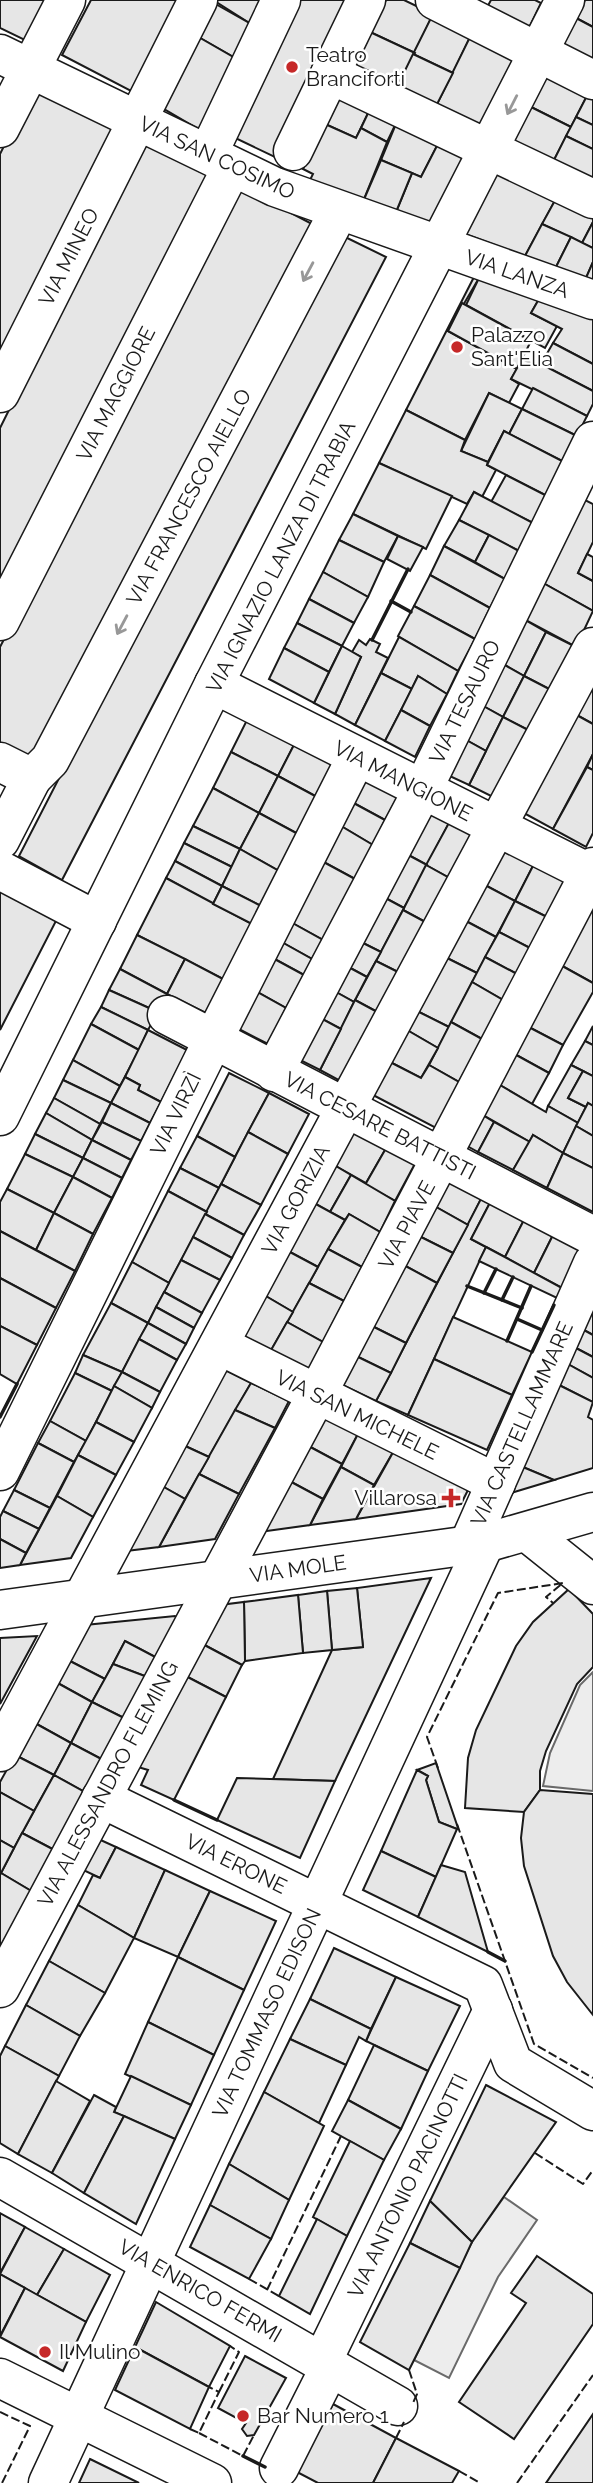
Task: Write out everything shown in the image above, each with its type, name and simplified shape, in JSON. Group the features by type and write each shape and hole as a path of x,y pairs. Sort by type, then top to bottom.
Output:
{"street":[{"path":"0,128 15,61 66,0"},
{"name":"VIA MINEO","path":"0,393 198,0"},
{"name":"VIA MAGGIORE","path":"0,621 220,160 281,0"},
{"path":"293,151 366,0"},
{"path":"435,0 593,80"},
{"name":"VIA IGNAZIO LANZA DI TRABIA","path":"0,1116 215,684 565,0"},
{"name":"VIA SAN COSIMO","path":"15,61 220,160 339,211 440,248"},
{"path":"330,74 593,199"},
{"name":"VIA FRANCESCO AIELLO","path":"0,840 16,770 50,760 339,211"},
{"name":"VIA LANZA","path":"440,248 593,300"},
{"name":"VIA TESAURO","path":"274,1072 584,482 593,441"},
{"name":"VIA GORIZIA","path":"0,1752 593,647"},
{"name":"VIA MANGIONE","path":"215,684 495,828 592,872"},
{"name":"VIA VIRZÌ","path":"0,1471 356,758"},
{"path":"0,870 97,920"},
{"name":"VIA PIAVE","path":"216,1581 592,872"},
{"name":"VIA CESARE BATTISTI","path":"167,1015 593,1236"},
{"name":"VIA CASTELLAMMARE","path":"477,1545 496,1483 593,1264"},
{"name":"VIA SAN MICHELE","path":"219,1345 316,1396 496,1483"},
{"name":"VIA MOLE","path":"0,1609 83,1600 477,1545 527,1533 593,1512"},
{"path":"527,1533 593,1585"},
{"name":"VIA TOMMASO EDISON","path":"48,2483 318,1903 477,1545"},
{"name":"VIA ALESSANDRO FLEMING","path":"0,1988 216,1581"},
{"name":"VIA ERONE","path":"101,1798 318,1903 488,1998"},
{"path":"488,1998 513,2063 593,2111"},
{"name":"VIA ANTONIO PACINOTTI","path":"279,2468 488,1998"},
{"name":"VIA ENRICO FERMI","path":"0,2177 152,2262 398,2406"},
{"path":"0,2378 212,2483"}],"shaded area":[{"path":"593,1672 593,1791 543,1786 550,1753 580,1685"},
{"path":"504,2197 537,2220 498,2277 449,2378 414,2360 472,2242"}],"building":[{"path":"0,0 54,0 33,44 0,28"},
{"path":"91,0 179,0 131,91 62,55"},
{"path":"213,0 262,0 251,24"},
{"name":"Teatro Branciforti","path":"294,0 355,0 279,159 229,135"},
{"path":"386,0 404,0 433,14 415,53 370,32"},
{"path":"491,0 535,0 541,3 526,34 484,13"},
{"path":"585,0 593,0 593,27 576,18"},
{"path":"212,2 251,24 235,58 195,35"},
{"path":"433,14 472,33 453,73 413,54"},
{"path":"576,18 593,27 593,66 560,48"},
{"path":"370,32 415,53 395,91 352,70"},
{"path":"472,33 516,54 477,131 434,110"},
{"path":"195,35 235,58 200,130 159,106"},
{"path":"413,54 453,73 434,110 395,91"},
{"path":"549,69 590,90 571,127 531,107"},
{"path":"33,88 117,130 0,366 0,154"},
{"path":"590,90 593,91 593,125 576,117"},
{"path":"342,92 371,107 356,138 325,124"},
{"path":"371,107 398,119 387,142 361,128"},
{"path":"531,107 571,127 553,162 512,142"},
{"path":"576,117 593,125 593,149 566,136"},
{"path":"398,119 441,138 421,177 381,160"},
{"path":"325,124 356,138 361,128 387,142 362,204 309,182 313,174 303,169"},
{"path":"566,136 593,149 593,182 553,162"},
{"path":"441,138 468,151 429,231 394,217 412,173 421,177"},
{"path":"143,141 210,174 0,597 0,428"},
{"path":"381,160 412,173 394,217 362,204"},
{"path":"500,166 558,195 525,256 465,234"},
{"path":"241,187 316,226 32,767 0,750 0,647"},
{"path":"558,195 593,213 593,222 582,243 542,224"},
{"path":"593,222 593,248 582,243"},
{"path":"542,224 571,237 556,267 525,256"},
{"path":"339,234 386,257 62,880 19,856"},
{"path":"571,237 593,248 593,262 586,278 556,267"},
{"path":"593,262 593,281 586,278"},
{"name":"Palazzo Sant'Elia","path":"474,277 479,278 448,331 517,369 511,379 519,384 509,403 489,393 465,440 406,410"},
{"path":"479,278 539,299 531,313 557,326 545,348 466,305"},
{"path":"539,299 593,318 593,364 553,343 562,329 531,313"},
{"path":"462,303 531,341 517,369 448,331"},
{"path":"553,343 593,364 593,391 541,364"},
{"path":"522,359 539,367 541,364 593,391 593,404 587,416 511,379"},
{"path":"533,388 587,416 577,436 522,409"},
{"path":"489,393 522,409 509,434 504,431 488,462 461,451"},
{"path":"522,409 577,436 564,462 509,434"},
{"path":"406,410 465,440 461,451 488,462 487,465 496,470 482,497 474,492 467,504 379,463"},
{"path":"504,431 564,462 547,496 487,465"},
{"path":"379,463 452,496 426,549 353,514"},
{"path":"506,475 547,496 533,523 491,502"},
{"path":"474,492 533,523 519,551 459,520"},
{"path":"577,496 593,504 593,542 578,573 593,581 593,611 536,579"},
{"path":"353,514 398,536 384,562 339,540"},
{"path":"459,520 489,535 475,562 444,546"},
{"path":"489,535 519,551 505,579 475,562"},
{"path":"398,536 423,547 410,571 387,559"},
{"path":"339,540 384,562 368,597 323,572"},
{"path":"444,546 505,579 490,608 430,575"},
{"path":"587,554 593,557 593,581 578,573"},
{"path":"323,572 368,597 354,623 309,599"},
{"path":"430,575 490,608 475,639 414,606"},
{"path":"536,579 593,611 576,647 518,616"},
{"path":"309,599 354,623 342,646 297,623"},
{"path":"414,606 475,639 458,671 398,636"},
{"path":"518,616 546,632 524,676 496,660"},
{"path":"297,623 342,646 329,672 284,648"},
{"path":"546,632 576,647 553,691 524,676"},
{"path":"399,637 458,671 447,694 418,676 412,689 381,673"},
{"path":"370,639 380,644 376,652 388,658 355,725 335,714 361,657 352,652 359,640 366,645"},
{"path":"342,646 361,657 335,714 314,703"},
{"path":"284,648 329,672 314,703 269,679"},
{"path":"496,660 524,676 503,717 476,702"},
{"path":"381,673 412,689 385,741 355,725"},
{"path":"418,676 447,694 430,726 401,710"},
{"path":"524,676 553,691 532,732 503,717"},
{"path":"593,676 593,724 573,713"},
{"path":"476,702 503,717 486,751 459,736"},
{"path":"401,710 430,726 415,757 385,741"},
{"path":"573,713 593,724 593,754 553,829 522,812"},
{"path":"250,714 297,739 278,776 231,752"},
{"path":"503,717 532,732 497,799 469,785"},
{"path":"459,736 486,751 469,785 441,772"},
{"path":"297,739 335,760 317,797 278,776"},
{"path":"231,752 278,776 259,813 213,788"},
{"path":"593,754 593,770 587,767"},
{"path":"587,767 593,770 593,833 586,847 553,829"},
{"path":"362,773 400,793 385,820 348,800"},
{"path":"278,776 317,797 298,834 259,813"},
{"path":"213,788 259,813 240,849 193,826"},
{"path":"348,800 385,820 373,845 336,823"},
{"path":"422,806 450,821 427,865 399,850"},
{"path":"259,813 298,834 279,871 240,849"},
{"path":"450,821 477,835 453,880 426,865"},
{"path":"336,823 373,845 355,879 318,859"},
{"path":"193,826 240,849 232,867 184,843"},
{"path":"184,843 232,867 222,886 175,861"},
{"path":"503,846 535,862 515,901 483,884"},
{"path":"240,849 279,871 261,906 222,886"},
{"path":"399,850 427,865 404,908 376,893"},
{"path":"318,859 355,879 323,940 287,920"},
{"path":"175,861 222,886 213,904 166,878"},
{"path":"535,862 567,878 547,917 515,901"},
{"path":"426,865 453,880 429,924 403,910"},
{"path":"166,878 252,924 223,979 137,935"},
{"path":"483,884 515,901 496,937 464,920"},
{"path":"222,886 261,906 252,924 213,904"},
{"path":"0,887 58,917 0,1030"},
{"path":"593,892 593,983 555,962"},
{"path":"376,893 404,908 381,952 353,938"},
{"path":"515,901 547,917 530,948 499,932"},
{"path":"403,910 429,924 402,974 376,961"},
{"path":"287,920 323,940 312,959 278,940"},
{"path":"464,920 496,937 477,973 445,957"},
{"path":"499,932 530,948 517,974 485,957"},
{"path":"137,935 185,959 167,994 120,969"},
{"path":"353,938 381,952 367,977 341,963"},
{"path":"278,940 312,959 304,975 269,956"},
{"path":"269,956 304,975 286,1008 252,989"},
{"path":"445,957 477,973 449,1027 417,1011"},
{"path":"485,957 517,974 503,1000 472,982"},
{"path":"185,959 223,979 206,1013 167,994"},
{"path":"376,961 402,974 381,1014 355,1000"},
{"path":"555,962 593,983 593,992 563,1045 523,1024"},
{"path":"341,963 367,977 354,1002 327,987"},
{"path":"120,969 167,994 158,1012 109,990"},
{"path":"472,982 503,1000 482,1039 451,1022"},
{"path":"327,987 354,1002 341,1029 313,1014"},
{"path":"252,989 286,1008 268,1044 233,1026"},
{"path":"109,990 158,1012 148,1030 101,1007"},
{"path":"355,1000 381,1014 344,1083 320,1070"},
{"path":"101,1007 148,1030 139,1050 91,1024"},
{"path":"417,1011 449,1027 438,1048 407,1030"},
{"path":"313,1014 341,1029 320,1070 292,1056"},
{"path":"451,1022 482,1039 459,1082 429,1065"},
{"path":"91,1024 139,1050 120,1086 73,1060"},
{"path":"523,1024 563,1045 549,1073 509,1051"},
{"path":"593,1026 593,1045 585,1041"},
{"path":"148,1030 187,1050 161,1102 138,1090 140,1085 125,1077"},
{"path":"407,1030 438,1048 421,1078 390,1062"},
{"path":"585,1041 593,1045 593,1076 571,1065"},
{"path":"509,1051 549,1073 532,1104 493,1081"},
{"path":"73,1060 120,1086 111,1103 63,1080"},
{"path":"390,1062 421,1078 429,1065 459,1082 436,1128 373,1095"},
{"path":"571,1065 583,1071 568,1098 586,1107 578,1123 548,1106"},
{"path":"583,1071 593,1076 593,1106 588,1103 586,1107 568,1098"},
{"path":"229,1073 269,1093 235,1157 197,1136"},
{"path":"125,1077 140,1085 138,1090 161,1102 150,1123 111,1103"},
{"path":"63,1080 111,1103 100,1124 54,1098"},
{"path":"493,1081 546,1112 548,1106 578,1123 563,1153 533,1135 530,1142 476,1111"},
{"path":"269,1093 309,1114 288,1154 248,1132"},
{"path":"54,1098 100,1124 92,1140 46,1113"},
{"path":"111,1103 150,1123 141,1141 102,1122"},
{"path":"588,1103 593,1106 593,1136 576,1126"},
{"path":"476,1111 494,1122 478,1152 460,1142"},
{"path":"46,1113 92,1140 83,1158 35,1134"},
{"path":"102,1122 141,1141 131,1160 92,1140"},
{"path":"494,1122 530,1142 513,1170 478,1152"},
{"path":"356,1125 389,1143 366,1183 334,1165"},
{"path":"576,1126 593,1136 593,1168 563,1153"},
{"path":"248,1132 288,1154 261,1205 221,1184"},
{"path":"35,1134 83,1158 73,1177 25,1154"},
{"path":"533,1135 563,1153 547,1188 513,1170"},
{"path":"197,1136 235,1157 219,1188 180,1168"},
{"path":"92,1140 131,1160 122,1178 83,1158"},
{"path":"389,1143 418,1158 395,1201 365,1185"},
{"path":"563,1153 593,1168 593,1212 547,1188"},
{"path":"25,1154 73,1177 54,1213 7,1189"},
{"path":"83,1158 122,1178 112,1198 73,1177"},
{"path":"334,1165 351,1175 330,1212 314,1203"},
{"path":"180,1168 219,1188 207,1212 168,1191"},
{"path":"445,1172 484,1193 468,1225 429,1203"},
{"path":"351,1175 395,1201 380,1232 349,1214 345,1220 330,1212"},
{"path":"73,1177 112,1198 93,1234 54,1213"},
{"path":"221,1184 261,1205 244,1235 205,1214"},
{"path":"7,1189 54,1213 36,1250 0,1231 0,1202"},
{"path":"168,1191 207,1212 169,1283 132,1262"},
{"path":"484,1193 493,1197 471,1239 486,1247 408,1415 376,1401"},
{"path":"493,1197 526,1216 505,1257 471,1239"},
{"path":"314,1203 345,1220 318,1267 288,1251"},
{"path":"429,1203 468,1225 453,1253 413,1233"},
{"path":"54,1213 93,1234 75,1271 36,1250"},
{"path":"205,1214 244,1235 232,1258 193,1237"},
{"path":"349,1214 380,1232 362,1267 328,1249"},
{"path":"526,1216 555,1231 534,1273 505,1257"},
{"path":"0,1231 75,1271 56,1308 0,1278"},
{"path":"555,1231 581,1246 562,1288 534,1273"},
{"path":"413,1233 453,1253 437,1283 398,1262"},
{"path":"193,1237 232,1258 220,1280 181,1260"},
{"path":"486,1247 562,1288 557,1298 479,1261"},
{"path":"328,1249 362,1267 344,1301 309,1283"},
{"path":"288,1251 318,1267 293,1312 264,1295"},
{"path":"181,1260 220,1280 202,1313 164,1292"},
{"path":"132,1262 169,1283 148,1323 111,1303"},
{"path":"398,1262 437,1283 406,1343 366,1323"},
{"path":"0,1278 56,1308 37,1345 0,1326"},
{"path":"309,1283 344,1301 323,1342 287,1322"},
{"path":"164,1292 202,1313 194,1328 156,1307"},
{"path":"264,1295 293,1312 270,1352 241,1338"},
{"path":"111,1303 148,1323 122,1372 83,1355"},
{"path":"156,1307 194,1328 186,1344 148,1323"},
{"path":"593,1308 593,1335 582,1329"},
{"path":"453,1317 532,1352 512,1395 434,1359"},
{"path":"287,1322 323,1342 308,1372 270,1352"},
{"path":"148,1323 186,1344 177,1360 139,1339"},
{"path":"366,1323 406,1343 391,1373 350,1353"},
{"path":"0,1326 37,1345 17,1384 0,1374"},
{"path":"582,1329 593,1335 593,1357 574,1347"},
{"path":"139,1339 177,1360 160,1392 122,1372"},
{"path":"574,1347 593,1357 593,1378 566,1363"},
{"path":"350,1353 391,1373 376,1401 336,1382"},
{"path":"83,1355 122,1372 112,1391 75,1373"},
{"path":"434,1359 512,1395 487,1450 408,1415"},
{"path":"566,1363 593,1378 593,1402 557,1384"},
{"path":"225,1370 251,1383 209,1457 183,1445"},
{"path":"122,1372 160,1392 152,1408 114,1386"},
{"path":"75,1373 112,1391 86,1441 50,1421"},
{"path":"251,1383 289,1401 275,1428 235,1410"},
{"path":"557,1384 593,1402 588,1417 593,1420 593,1468 554,1480 518,1465"},
{"path":"114,1386 152,1408 134,1442 96,1422"},
{"path":"235,1410 275,1428 239,1494 199,1474"},
{"path":"318,1411 360,1430 342,1464 301,1442"},
{"path":"50,1421 86,1441 74,1462 38,1443"},
{"path":"96,1422 134,1442 116,1475 78,1455"},
{"path":"360,1430 396,1447 374,1485 341,1467"},
{"path":"301,1442 342,1464 323,1499 282,1477"},
{"path":"38,1443 74,1462 50,1508 14,1490"},
{"path":"183,1445 209,1457 185,1499 162,1486"},
{"path":"396,1447 472,1482 461,1504 356,1519"},
{"path":"78,1455 116,1475 93,1517 57,1496"},
{"path":"518,1465 554,1480 511,1493"},
{"path":"341,1467 374,1485 356,1519 310,1525"},
{"path":"199,1474 239,1494 215,1539 159,1547"},
{"path":"282,1477 323,1499 310,1525 252,1533"},
{"path":"162,1486 185,1499 159,1547 126,1551"},
{"path":"14,1490 50,1508 39,1529 3,1511"},
{"path":"57,1496 93,1517 71,1558 20,1565"},
{"path":"3,1511 39,1529 26,1553 0,1539 0,1517"},
{"path":"0,1539 26,1553 20,1565 0,1568"},
{"path":"431,1578 335,1781 273,1779 332,1650 363,1647 357,1588"},
{"path":"357,1588 363,1647 332,1650 327,1591"},
{"path":"569,1589 593,1614 593,1667 577,1684 546,1751 540,1771 540,1790 524,1812 465,1808 468,1758 476,1730 516,1646 533,1622"},
{"path":"327,1591 332,1650 303,1653 298,1595"},
{"path":"298,1595 303,1653 245,1661 244,1602"},
{"path":"244,1602 245,1661 242,1665 195,1640 212,1606"},
{"path":"175,1616 179,1621 159,1659 125,1641 105,1679 66,1659 85,1625"},
{"path":"37,1636 0,1704 0,1638"},
{"path":"195,1640 242,1665 226,1697 178,1672"},
{"path":"125,1641 159,1659 150,1678 113,1664"},
{"path":"66,1659 105,1679 92,1702 54,1681"},
{"path":"113,1664 150,1678 128,1720 92,1702"},
{"path":"178,1672 226,1697 174,1800 141,1785 148,1770 131,1765"},
{"path":"54,1681 92,1702 71,1743 33,1722"},
{"path":"92,1702 128,1720 107,1762 71,1743"},
{"path":"33,1722 71,1743 54,1775 15,1755"},
{"path":"71,1743 107,1762 90,1795 54,1775"},
{"path":"15,1755 54,1775 34,1811 0,1792 0,1782"},
{"path":"436,1763 457,1829 439,1822 426,1780 428,1776 417,1770"},
{"path":"417,1770 428,1776 426,1780 439,1822 457,1829 436,1877 381,1851"},
{"path":"54,1775 90,1795 60,1853 22,1833"},
{"path":"237,1778 335,1781 300,1858 217,1820"},
{"path":"540,1790 593,1794 593,2015 567,1982 553,1956 524,1866 521,1838 524,1812"},
{"path":"0,1792 34,1811 14,1848 0,1840"},
{"path":"22,1833 60,1853 38,1895 1,1873"},
{"path":"94,1837 116,1847 100,1878 77,1867"},
{"path":"0,1840 14,1848 1,1873 0,1873"},
{"path":"116,1847 165,1870 134,1938 78,1905 93,1875 100,1878"},
{"path":"381,1851 436,1877 418,1917 363,1890"},
{"path":"441,1865 465,1872 488,1952 418,1917"},
{"path":"165,1870 210,1891 178,1957 134,1938"},
{"path":"1,1873 38,1895 0,1951 0,1875"},
{"path":"210,1891 276,1921 244,1990 178,1957"},
{"path":"78,1905 134,1938 105,1993 49,1961"},
{"path":"334,1948 396,1977 371,2029 310,1999"},
{"path":"178,1957 244,1990 214,2055 148,2022"},
{"path":"49,1961 105,1993 80,2036 26,2005"},
{"path":"396,1977 460,2006 428,2071 366,2041"},
{"path":"310,1999 371,2029 366,2041 359,2037 346,2065 290,2039"},
{"path":"26,2005 80,2036 59,2076 5,2046"},
{"path":"148,2022 214,2055 191,2105 125,2074"},
{"path":"290,2039 346,2065 319,2123 264,2092"},
{"path":"374,2045 428,2071 401,2129 348,2100"},
{"path":"5,2046 59,2076 18,2154 0,2143 0,2056"},
{"path":"131,2076 191,2105 175,2139 114,2112"},
{"path":"56,2081 90,2101 52,2173 18,2154"},
{"path":"486,2085 556,2122 472,2242 430,2201"},
{"path":"264,2092 324,2126 289,2200 229,2164"},
{"path":"94,2095 116,2107 114,2112 124,2116 84,2193 52,2173"},
{"path":"348,2100 401,2129 384,2160 332,2131"},
{"path":"124,2116 175,2139 136,2224 84,2193"},
{"path":"350,2141 384,2160 347,2236 313,2217"},
{"path":"229,2164 289,2200 271,2239 210,2205"},
{"path":"430,2201 472,2242 460,2268 410,2243"},
{"path":"210,2205 271,2239 249,2279 190,2247"},
{"path":"0,2213 25,2227 0,2273"},
{"path":"317,2219 347,2236 310,2314 279,2296"},
{"path":"25,2227 64,2249 37,2295 0,2274"},
{"path":"410,2243 460,2268 409,2370 360,2342"},
{"path":"64,2249 110,2275 86,2322 37,2295"},
{"path":"537,2256 593,2294 593,2324 514,2439 459,2402 526,2303 511,2293"},
{"path":"0,2274 25,2288 0,2336"},
{"path":"25,2288 86,2322 63,2371 0,2337"},
{"path":"156,2302 230,2346 209,2387 135,2347"},
{"path":"135,2347 209,2387 190,2429 115,2390"},
{"path":"245,2356 286,2378 254,2435 247,2436 242,2429 246,2423 218,2408"},
{"path":"333,2404 396,2438 373,2483 318,2483 297,2472"},
{"path":"593,2414 593,2483 546,2483"},
{"path":"396,2438 459,2471 452,2483 373,2483"},
{"path":"90,2459 139,2483 79,2483"}],"fence":[{"path":"438,1768 427,1737 498,1593 563,1583 546,1597 553,1603"},
{"path":"457,1824 534,2044 593,2078"},
{"path":"267,2290 341,2136"},
{"path":"535,2153 583,2184 593,2170"},
{"path":"249,2279 279,2296"},
{"path":"219,2392 239,2352 230,2346"},
{"path":"409,2370 417,2394 413,2403"},
{"path":"517,2483 593,2375"},
{"path":"190,2429 199,2433 219,2392 209,2387"},
{"path":"0,2412 30,2426 2,2483"},
{"path":"396,2438 404,2422"},
{"path":"199,2433 243,2456 254,2435"},
{"path":"459,2471 480,2483"}],"wall":[{"path":"372,640 408,569"},
{"path":"391,601 411,612"},
{"path":"484,1293 496,1269"},
{"path":"502,1300 513,1277"},
{"path":"467,1286 522,1308"},
{"path":"507,1341 531,1286"},
{"path":"532,1352 554,1305"},
{"path":"517,1319 542,1330"},
{"path":"0,1417 17,1384"},
{"path":"174,1800 217,1820"},
{"path":"488,1952 505,1961"},
{"path":"243,2456 265,2467"}],"place":[{"name":"Teatro Branciforti","path":"292,67"},
{"name":"Palazzo Sant'Elia","path":"457,347"},
{"name":"Villarosa","path":"451,1498"},
{"name":"Il Mulino","path":"45,2352"},
{"name":"Bar Numero 1","path":"243,2416"}]}
